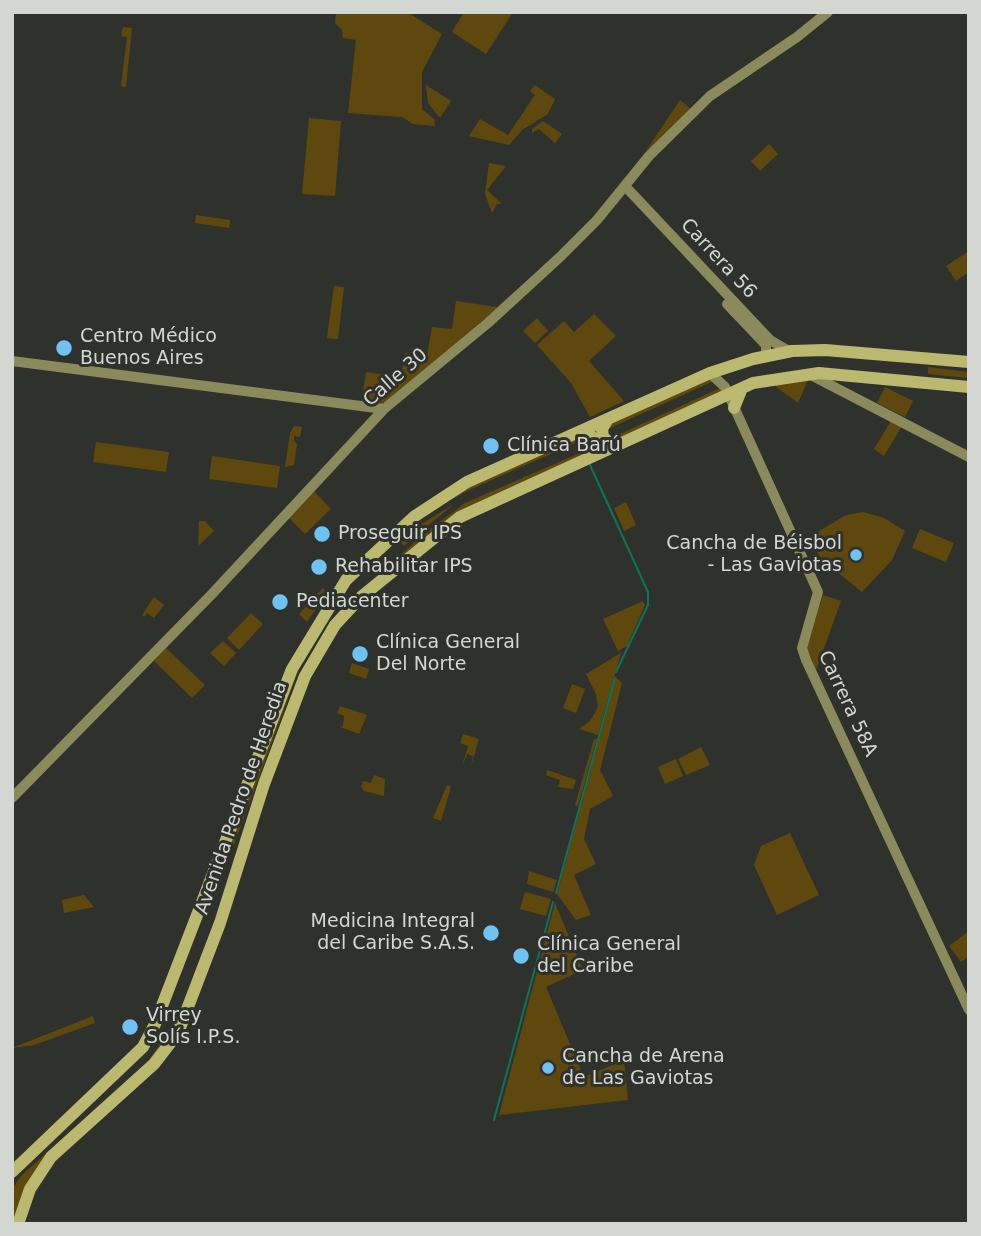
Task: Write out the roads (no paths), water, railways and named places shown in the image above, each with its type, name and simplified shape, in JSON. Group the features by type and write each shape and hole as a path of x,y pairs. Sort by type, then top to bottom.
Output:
{"highway":[{"name":"Avenida Pedro de Heredia","path":"15,1166 137,1054 159,1013 292,669 346,580 415,516 448,492 609,418 710,373 766,356 789,351 842,350 969,362"},
{"name":"Avenida Pedro de Heredia","path":"18,1224 35,1180 57,1150 154,1064 171,1044 183,1021 298,692 308,669 335,625 361,597 453,521 760,381 806,374 838,381 969,387"},
{"path":"734,408 742,388"},
{"path":"609,418 603,424 603,437 610,443 618,444"},
{"path":"581,431 589,433 594,440 595,449 591,456"}],"street":[{"name":"Calle 30","path":"12,798 212,594 384,408 506,307 586,231 649,156 709,96 797,37 828,12"},
{"name":"Carrera 56","path":"624,189 770,340 789,351"},
{"name":"Carrera 56","path":"624,189 766,345 766,356"},
{"path":"12,361 384,408"},
{"name":"Carrera 58A","path":"710,373 721,381 728,394 817,592 802,648 806,660 969,1010"},
{"path":"838,381 969,457"},
{"path":"715,400 734,408"}],"waterway":[{"path":"590,465 648,592 648,605 616,672"},
{"path":"556,893 615,678"},
{"path":"494,1120 553,902"}],"place":[{"name":"Centro Médico Buenos Aires","path":"64,348"},
{"name":"Clínica Barú","path":"491,446"},
{"name":"Proseguir IPS","path":"322,534"},
{"name":"Cancha de Béisbol - Las Gaviotas","path":"856,555"},
{"name":"Rehabilitar IPS","path":"319,567"},
{"name":"Pediacenter","path":"280,602"},
{"name":"Clínica General Del Norte","path":"360,654"},
{"name":"Medicina Integral del Caribe S.A.S.","path":"491,933"},
{"name":"Clínica General del Caribe","path":"521,956"},
{"name":"Virrey Solís I.P.S.","path":"130,1027"},
{"name":"Cancha de Arena de Las Gaviotas","path":"548,1068"}]}
